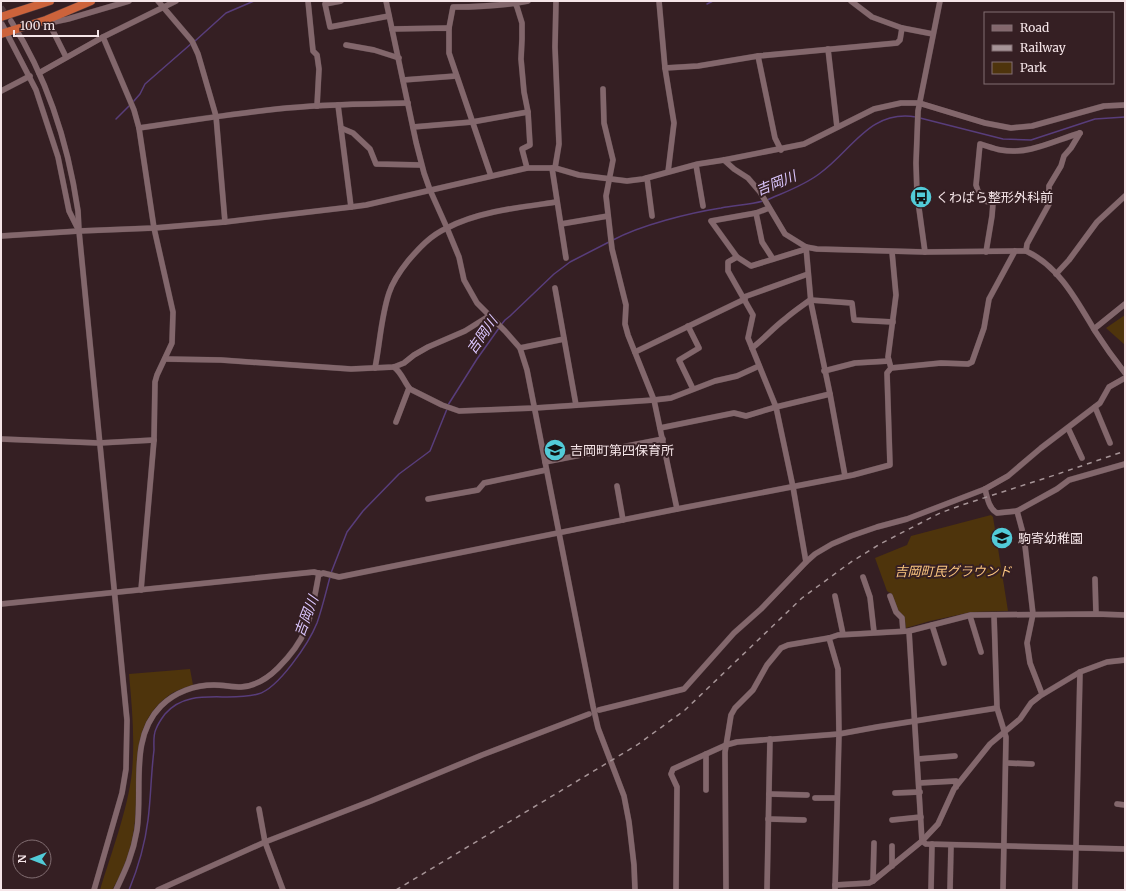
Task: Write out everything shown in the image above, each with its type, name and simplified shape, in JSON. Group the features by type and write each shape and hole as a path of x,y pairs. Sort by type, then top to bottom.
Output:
{"highway":[{"path":"1,21 50,1"},
{"path":"3,33 16,28 48,21 91,1"}],"street":[{"path":"66,57 48,21 68,19 129,1"},
{"path":"158,1 192,41 198,54 216,116 225,222"},
{"path":"39,73 103,37 176,1"},
{"path":"308,1 313,51 317,55 319,70 317,106"},
{"path":"341,1 326,4 330,27 389,16"},
{"path":"386,1 421,165 458,257 464,280 477,303 520,348 527,370 596,721 624,796 629,822 634,865 635,890"},
{"path":"491,176 449,53 449,28 453,7 528,1"},
{"path":"556,1 555,47 559,144 553,168 566,258"},
{"path":"659,1 665,68 674,123 668,172"},
{"path":"851,1 872,17 902,28 933,34"},
{"path":"925,252 917,194 917,125 919,103 940,1"},
{"path":"514,2 522,23 521,59 524,92 528,112 530,144 522,149 527,168"},
{"path":"1,21 3,33 30,76 52,138 70,210 79,231"},
{"path":"11,21 39,73 52,104 68,155 78,211 115,593 127,720 126,770 122,793 94,890"},
{"path":"392,29 449,28"},
{"path":"665,68 698,66 758,56 897,43 900,40 902,28"},
{"path":"103,37 130,98 139,128 154,228 173,312 172,342 155,382 154,440 141,590"},
{"path":"346,45 374,50 399,58"},
{"path":"828,50 837,127"},
{"path":"758,56 775,138 781,150"},
{"path":"1,91 30,76"},
{"path":"403,80 456,76"},
{"path":"603,89 604,123 613,160 606,196 612,249 626,305 625,324 654,400 677,509"},
{"path":"139,128 216,116 279,109 338,105 408,103"},
{"path":"1,236 154,228 225,222 366,206 527,168 553,168 579,174 627,181 647,178 696,165 781,150 804,144 874,109 901,103 919,103 985,123 1011,128 1032,126 1104,106 1125,105"},
{"path":"338,105 351,207"},
{"path":"413,127 472,122 528,112"},
{"path":"341,128 354,133 370,149 376,164 421,165"},
{"path":"986,252 992,216 992,203 981,200 976,185 980,144 1001,150 1020,151 1039,148 1080,133 1064,156 1062,166 1049,186 1049,204 1027,244 1026,251"},
{"path":"724,160 748,178 760,192 785,234 806,247 816,249 892,252 1026,251 1038,257 1056,274 1072,294 1108,351 1125,373"},
{"path":"696,165 703,206"},
{"path":"647,178 652,216"},
{"path":"1056,274 1069,260 1097,222 1125,196"},
{"path":"375,368 382,318 389,293 393,283 404,266 423,244 447,228 486,214 512,208 557,202"},
{"path":"769,207 756,213 711,222 736,257 751,266 803,250 806,247"},
{"path":"756,213 762,242 773,259"},
{"path":"560,224 608,216"},
{"path":"806,247 810,300 830,394 845,476"},
{"path":"1,604 314,572 337,577 793,487 890,465 886,374 891,368 941,363 968,364 972,362 984,328 989,300 1015,251"},
{"path":"891,368 888,357 896,295 892,252"},
{"path":"736,257 728,262 728,271 753,314 748,338 776,407 793,487 806,562"},
{"path":"635,352 744,298 808,274"},
{"path":"554,288 576,405"},
{"path":"752,348 766,338 770,332 786,318 810,300 852,303 854,320 893,322"},
{"path":"1094,329 1125,304"},
{"path":"165,359 227,360 351,369 394,367 404,363 428,347 465,331 489,316"},
{"path":"688,326 699,348 680,360 693,389"},
{"path":"520,348 564,339"},
{"path":"824,371 855,363 889,361"},
{"path":"394,367 402,374 409,388 442,405 459,411 535,408 671,398 715,381 737,376 759,366"},
{"path":"599,710 684,689 734,633 761,609 815,554 832,544 851,536 907,519 985,488 1008,476 1100,404 1109,387 1125,378"},
{"path":"396,422 409,388"},
{"path":"660,428 734,412 746,416 830,394"},
{"path":"1095,407 1110,443"},
{"path":"1068,428 1082,458"},
{"path":"1,439 100,443 154,440"},
{"path":"545,462 663,439"},
{"path":"985,488 990,506 994,512 1017,511 1057,489 1069,480 1125,464"},
{"path":"428,499 478,490 484,483 546,470"},
{"path":"617,486 623,520"},
{"path":"1017,511 1024,537 1033,614 1027,643 1030,663 1042,694"},
{"path":"116,890 128,865 134,847 139,809 140,755 143,738 153,715 170,698 182,692 206,686 247,686 262,681 274,672 295,649 304,633 321,573"},
{"path":"863,577 870,597 874,632"},
{"path":"1095,579 1096,614"},
{"path":"835,596 843,634"},
{"path":"890,596 896,612 902,618 906,631 916,721 922,841"},
{"path":"994,614 996,708 1005,731 1006,763 1003,890"},
{"path":"726,890 726,745 731,715 735,708 753,690 767,665 777,652 788,645 843,634 906,631 970,616 994,614 1125,615"},
{"path":"970,616 981,652"},
{"path":"932,625 944,664"},
{"path":"829,638 838,669 839,734 835,887 869,883 873,881 922,841 938,824 956,787 990,744 1020,719 1031,703 1042,694 1080,672 1106,662 1125,660"},
{"path":"1075,890 1080,672"},
{"path":"676,890 677,788 671,774 673,769 736,742 839,734 996,708"},
{"path":"158,890 265,842 371,801 482,754 589,714"},
{"path":"767,890 770,739"},
{"path":"706,754 706,790"},
{"path":"918,759 955,756"},
{"path":"1006,763 1032,764"},
{"path":"919,782 956,781 956,787"},
{"path":"896,793 920,792"},
{"path":"769,794 807,795"},
{"path":"815,798 837,798"},
{"path":"1117,804 1125,805"},
{"path":"259,808 265,842 283,890"},
{"path":"892,820 921,817"},
{"path":"768,819 804,820"},
{"path":"922,841 926,844 951,845 1125,848"},
{"path":"873,881 874,843"},
{"path":"931,890 932,844"},
{"path":"950,890 951,845"},
{"path":"892,846 892,866"}],"green space":[{"path":"1125,315 1125,345 1106,328"},
{"name":"吉岡町民グラウンド","path":"991,515 993,517 1008,611 972,612 906,628 904,616 897,611 892,594 887,591 875,558 907,545 911,536"},
{"path":"190,669 193,685 168,696 156,707 147,720 142,733 137,763 137,794 132,841 122,871 112,890 100,890 123,816 132,772 133,735 129,674"}],"waterway":[{"path":"195,41 226,13 254,1"},
{"path":"707,4 713,1"},
{"path":"133,102 140,94 145,84 192,43"},
{"path":"116,119 130,105"},
{"name":"吉岡川","path":"767,200 800,185 819,174 862,134 873,126 886,119 900,116 916,117"},
{"name":"吉岡川","path":"920,118 1003,139 1031,140 1095,119 1125,117"},
{"name":"吉岡川","path":"613,240 637,229 680,216 763,201"},
{"name":"吉岡川","path":"501,325 554,274 570,262 609,242"},
{"name":"吉岡川","path":"448,405 477,359 499,328"},
{"name":"吉岡川","path":"331,573 347,532 363,511 399,474 430,451 447,409"},
{"name":"吉岡川","path":"129,890 138,865 147,829 154,734 161,719 175,705 185,700 258,694 275,684 292,664 313,632 321,612 330,577"}],"tunnel":[{"path":"1,7 11,21"}],"railway":[{"path":"396,890 637,745 685,710 802,598 851,562 880,544 940,513 1125,451"}],"place":[{"name":"くわばら整形外科前","path":"921,197"},
{"name":"吉岡町第四保育所","path":"555,450"},
{"name":"駒寄幼稚園","path":"1002,538"}]}
